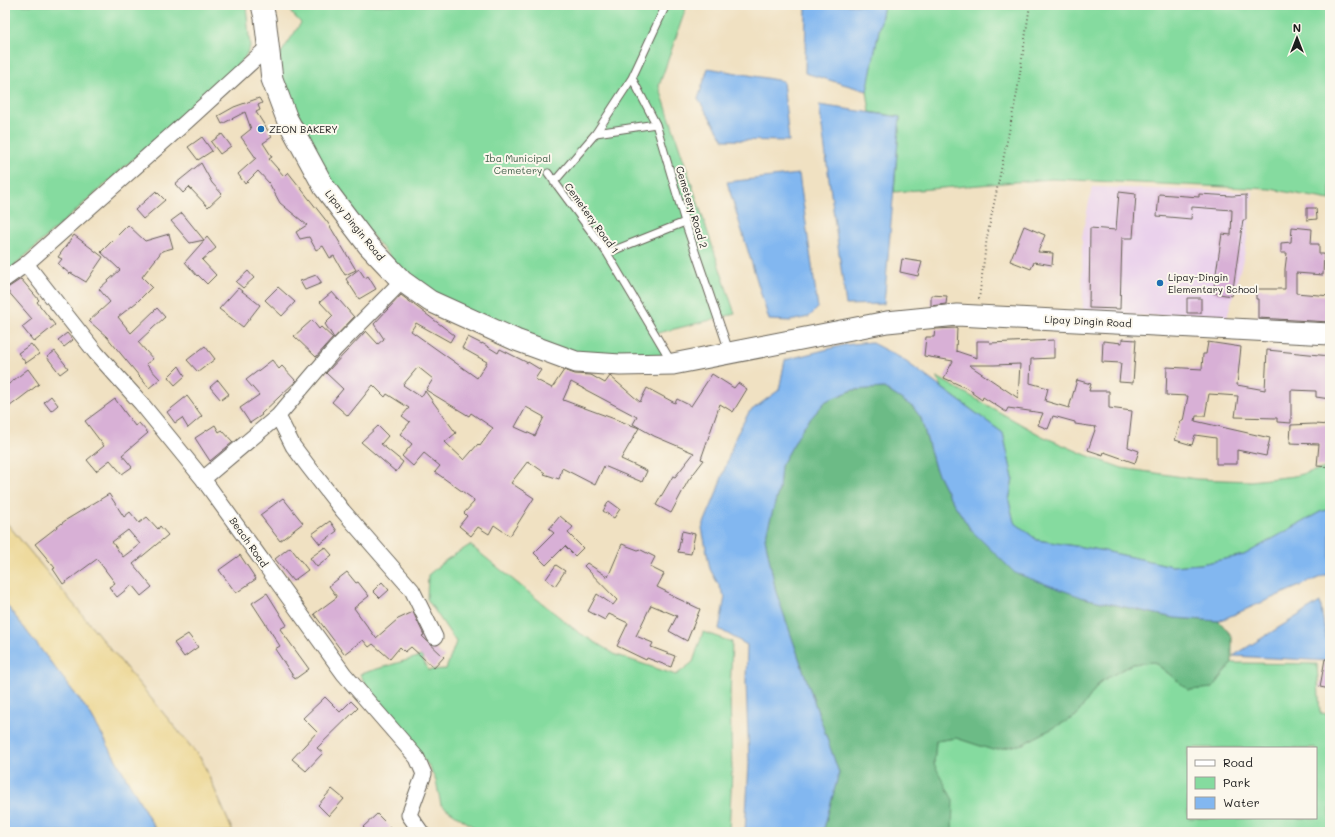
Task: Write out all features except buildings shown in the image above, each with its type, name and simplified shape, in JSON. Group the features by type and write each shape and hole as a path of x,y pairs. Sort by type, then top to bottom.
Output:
{"street":[{"name":"Lipay Dingin Road","path":"262,5 265,18 272,80 288,119 324,187 368,245 402,281 430,301 516,340 576,362 620,365 673,364 846,329 887,322 957,315 1330,334"},
{"path":"5,280 26,264 192,117 268,47"},
{"name":"Beach Road","path":"26,264 96,353 141,403 203,479 344,674 417,758 424,774 409,815 421,832"},
{"path":"203,479 278,416 335,349 402,281"},
{"path":"278,416 293,446 308,466 343,511 412,590 435,637"}],"lane":[{"name":"Cemetery Road 1","path":"666,5 632,78 596,133 554,182 606,253 673,364"},
{"name":"Cemetery Road 2","path":"632,78 656,124 685,222 729,353"},
{"path":"596,133 656,124"},
{"path":"548,174 554,182"},
{"path":"606,253 685,222"}],"path":[{"path":"977,315 987,237 1017,93 1030,5"}],"shaded area":[{"name":"Lipay-Dingin Elementary School","path":"1092,187 1253,192 1245,252 1227,318 1083,314 1082,237"}],"green space":[{"path":"5,5 246,5 250,47 245,57 233,70 5,274"},
{"name":"Iba Municipal Cemetery","path":"284,5 687,5 659,86 735,314 654,334 668,359 573,357 416,288 334,190 307,136 300,117 289,98 281,76 279,56 301,23"},
{"path":"884,5 1330,5 1330,200 1270,189 1052,179 894,192 900,117 870,112 867,91"},
{"path":"937,377 1042,436 1086,455 1122,468 1196,479 1251,481 1294,476 1330,467 1330,509 1320,512 1244,555 1201,564 1172,566 1100,550 1037,540 1014,522 1009,501 1013,478 1003,433 941,387"},
{"path":"884,388 913,407 921,418 935,468 949,496 971,530 1084,598 1174,618 1219,621 1232,636 1232,663 1213,688 1189,690 1154,662 1132,664 1100,682 1076,716 1023,744 993,750 956,738 936,741 934,764 953,800 952,832 823,832 839,773 776,592 765,538 779,489 781,466 804,426 826,401 853,390"},
{"path":"470,545 578,632 616,655 676,675 693,662 703,632 732,642 730,697 732,771 729,832 477,832 475,828 441,805 436,781 429,766 379,709 360,674 421,656 428,670 446,669 456,642 427,599 428,575 446,560"},
{"path":"1154,662 1189,690 1213,688 1232,663 1317,664 1320,713 1330,714 1330,832 952,832 952,826 934,764 936,741 956,738 993,750 1023,744 1076,716 1100,682 1132,664"}],"sand":[{"path":"5,521 202,760 233,832 157,832 89,712 5,603"}],"water":[{"path":"806,5 884,5 867,91 805,73"},
{"path":"708,68 783,81 789,141 724,140 698,99"},
{"path":"819,105 900,117 884,304 846,305"},
{"path":"799,174 818,308 809,317 790,321 769,320 727,182"},
{"path":"870,342 901,358 1003,433 1013,478 1009,501 1014,522 1037,540 1100,550 1172,566 1201,564 1244,555 1320,512 1330,509 1330,573 1219,621 1174,618 1084,598 1015,573 971,530 949,496 935,468 921,418 913,407 884,388 853,390 826,401 804,426 781,466 779,489 765,538 776,592 839,773 823,832 745,832 749,763 746,682 747,645 719,629 725,597 710,569 702,528 715,497 736,436 749,412 779,390 785,360 844,345"},
{"path":"1320,602 1330,661 1233,656"},
{"path":"5,603 89,712 157,832 5,832"}],"place":[{"name":"ZEON BAKERY","path":"261,129"},
{"name":"Lipay-Dingin Elementary School","path":"1160,283"}]}
